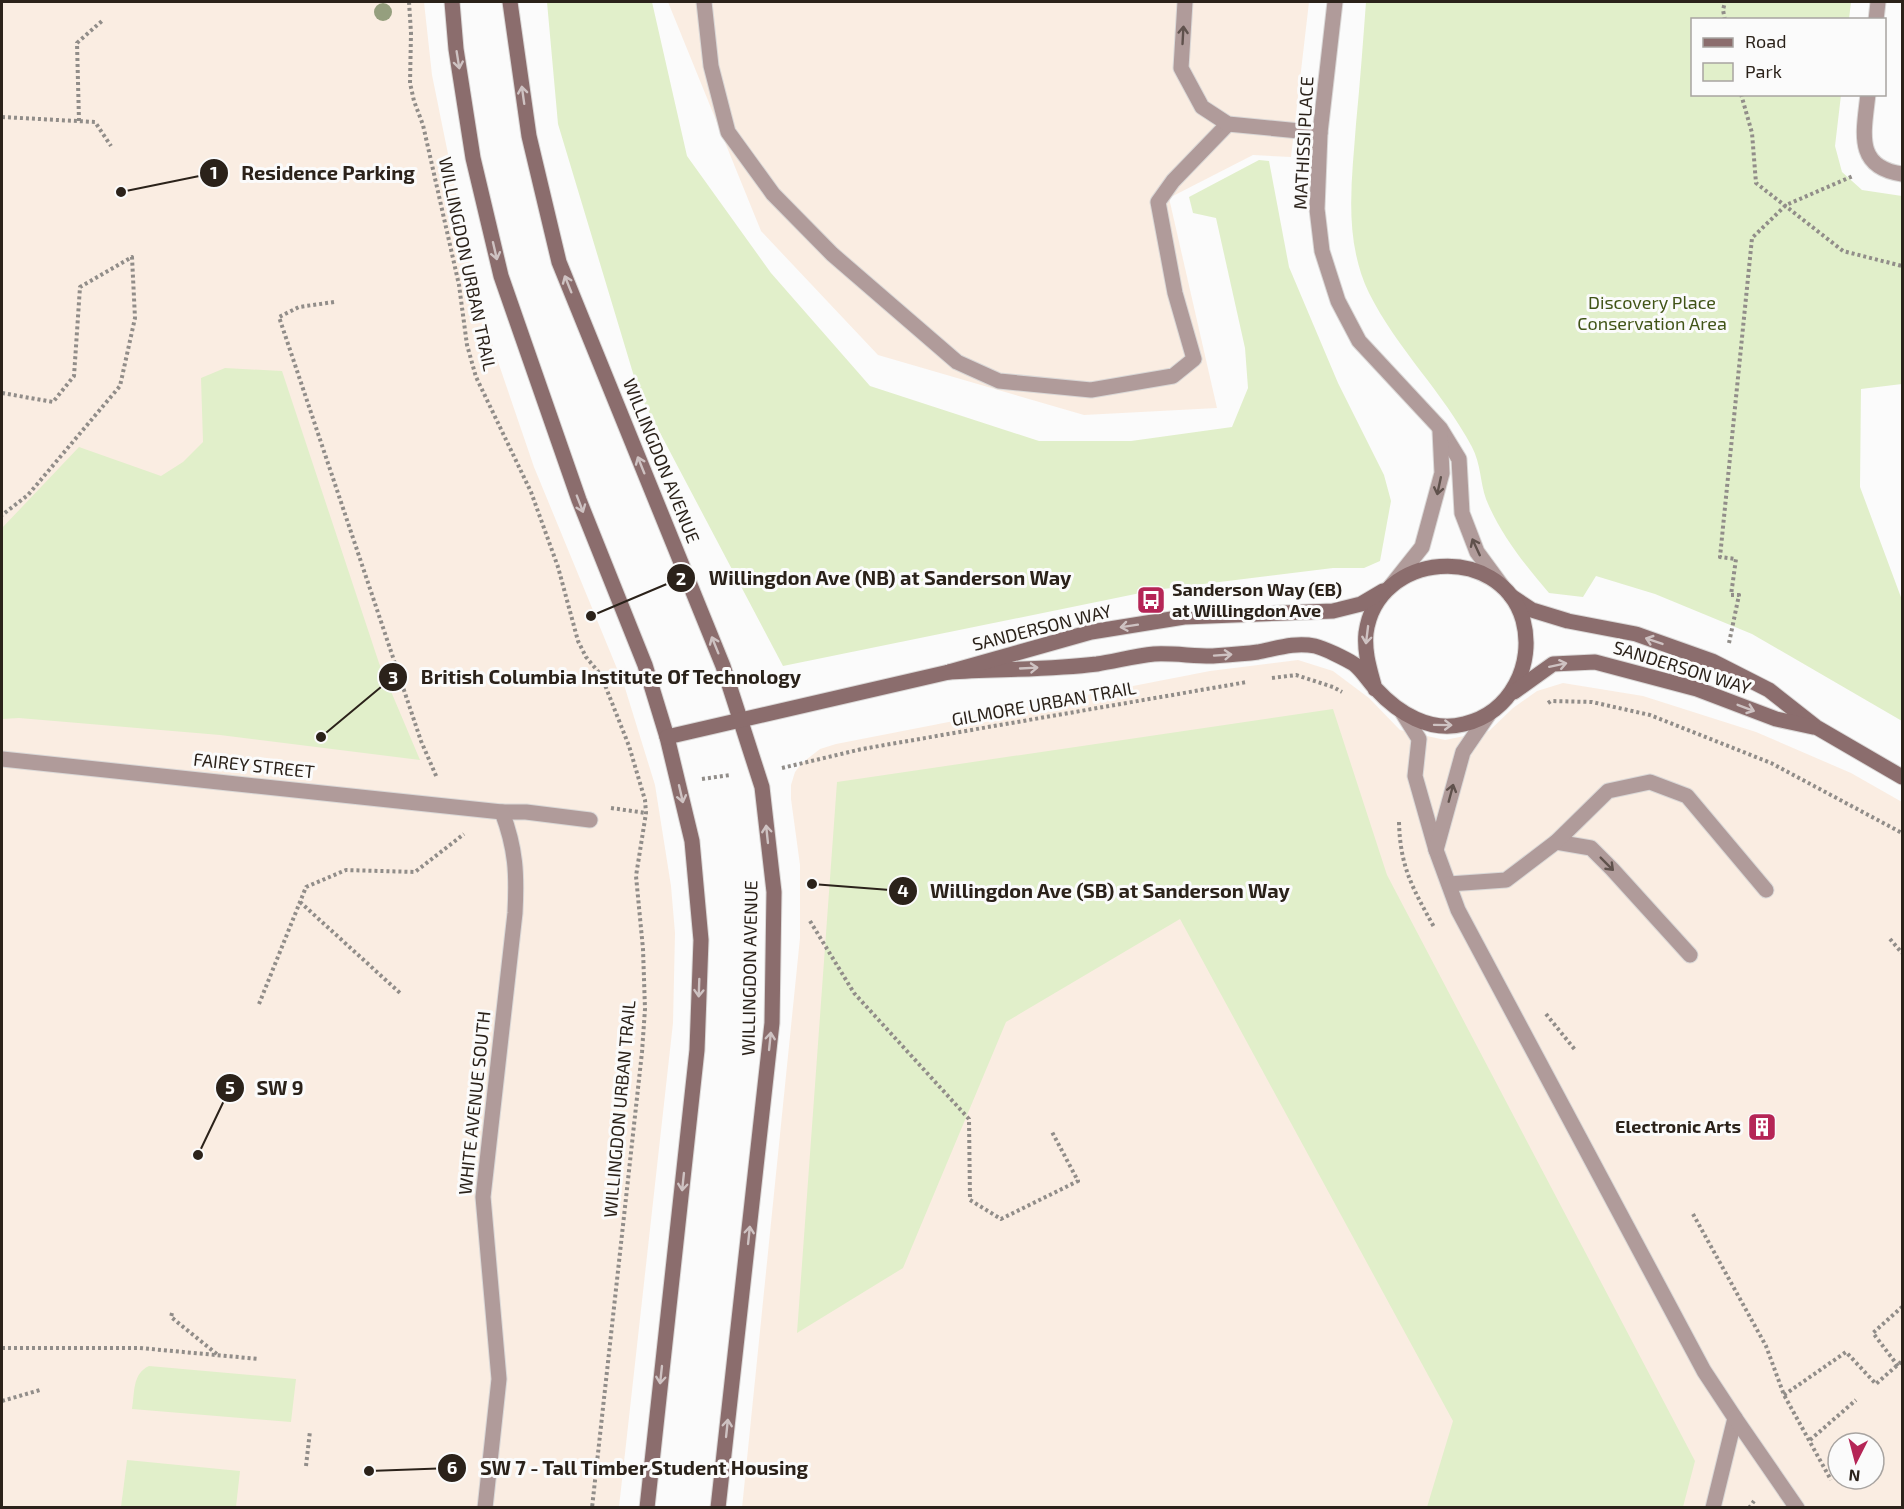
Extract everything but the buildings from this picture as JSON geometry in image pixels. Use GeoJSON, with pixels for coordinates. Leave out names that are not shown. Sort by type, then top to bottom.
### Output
{"type":"FeatureCollection","features":[{"type":"Feature","properties":{"kind":"main road"},"geometry":{"type":"LineString","coordinates":[[452,2],[456,49],[473,158],[501,276],[579,500],[645,665],[667,737],[692,841],[700,940],[697,1050],[646,1508]]}},
{"type":"Feature","properties":{"kind":"main road","name":"WILLINGDON AVENUE"},"geometry":{"type":"LineString","coordinates":[[510,2],[529,136],[559,262],[723,666],[762,787],[774,892],[772,1023],[718,1508]]}},
{"type":"Feature","properties":{"kind":"main road"},"geometry":{"type":"LineString","coordinates":[[1438,565],[1465,567],[1489,577],[1509,595],[1522,618],[1527,645],[1523,672],[1510,696],[1489,714],[1464,724],[1437,726],[1412,718],[1375,689],[1366,658],[1366,631],[1375,607],[1391,586],[1413,571],[1438,565]]}},
{"type":"Feature","properties":{"kind":"main road","name":"SANDERSON WAY"},"geometry":{"type":"LineString","coordinates":[[667,737],[949,672],[1091,632],[1184,617],[1333,611],[1361,604],[1391,586]]}},
{"type":"Feature","properties":{"kind":"main road","name":"SANDERSON WAY"},"geometry":{"type":"LineString","coordinates":[[1509,595],[1532,610],[1568,621],[1636,634],[1712,661],[1769,690],[1816,727],[1902,777]]}},
{"type":"Feature","properties":{"kind":"main road","name":"SANDERSON WAY"},"geometry":{"type":"LineString","coordinates":[[949,672],[1095,664],[1153,654],[1210,656],[1256,652],[1294,644],[1317,646],[1354,664],[1375,689]]}},
{"type":"Feature","properties":{"kind":"main road","name":"SANDERSON WAY"},"geometry":{"type":"LineString","coordinates":[[1510,696],[1553,664],[1595,662],[1697,689],[1776,719],[1816,727]]}},
{"type":"Feature","properties":{"kind":"street"},"geometry":{"type":"LineString","coordinates":[[704,2],[711,66],[728,132],[773,194],[845,267],[957,362],[999,381],[1091,390],[1173,376],[1194,359],[1175,293],[1158,202],[1173,181],[1228,124]]}},
{"type":"Feature","properties":{"kind":"street"},"geometry":{"type":"LineString","coordinates":[[1185,2],[1181,68],[1202,107],[1228,124],[1320,134]]}},
{"type":"Feature","properties":{"kind":"street","name":"MATHISSI PLACE"},"geometry":{"type":"LineString","coordinates":[[1335,2],[1320,134],[1317,209],[1322,251],[1338,301],[1359,341],[1440,428],[1459,459],[1462,513],[1477,552],[1509,595]]}},
{"type":"Feature","properties":{"kind":"street"},"geometry":{"type":"LineString","coordinates":[[1876,18],[1878,2]]}},
{"type":"Feature","properties":{"kind":"street"},"geometry":{"type":"LineString","coordinates":[[1868,96],[1863,135],[1864,146],[1874,163],[1884,170],[1902,174]]}},
{"type":"Feature","properties":{"kind":"street"},"geometry":{"type":"LineString","coordinates":[[1391,586],[1422,547],[1442,473],[1440,428]]}},
{"type":"Feature","properties":{"kind":"street"},"geometry":{"type":"LineString","coordinates":[[1402,712],[1419,739],[1415,776],[1436,850],[1458,910],[1704,1371],[1797,1508]]}},
{"type":"Feature","properties":{"kind":"street"},"geometry":{"type":"LineString","coordinates":[[1436,850],[1463,753],[1489,714]]}},
{"type":"Feature","properties":{"kind":"street","name":"FAIREY STREET"},"geometry":{"type":"LineString","coordinates":[[2,759],[591,820]]}},
{"type":"Feature","properties":{"kind":"street"},"geometry":{"type":"LineString","coordinates":[[1449,884],[1506,880],[1556,842],[1608,791],[1650,782],[1687,796],[1766,890]]}},
{"type":"Feature","properties":{"kind":"street","name":"WHITE AVENUE SOUTH"},"geometry":{"type":"LineString","coordinates":[[485,1508],[499,1380],[483,1197],[515,913],[517,876],[511,837],[502,812]]}},
{"type":"Feature","properties":{"kind":"street"},"geometry":{"type":"LineString","coordinates":[[1556,842],[1591,848],[1690,955]]}},
{"type":"Feature","properties":{"kind":"street"},"geometry":{"type":"LineString","coordinates":[[1713,1508],[1735,1418]]}},
{"type":"Feature","properties":{"kind":"path","name":"WILLINGDON URBAN TRAIL"},"geometry":{"type":"LineString","coordinates":[[410,2],[410,83],[423,125],[459,285],[467,345],[476,377],[531,492],[558,567],[578,641],[586,657],[601,675],[642,787],[646,813],[636,876],[643,949],[645,1009],[642,1052],[592,1506]]}},
{"type":"Feature","properties":{"kind":"path"},"geometry":{"type":"LineString","coordinates":[[1725,2],[1725,18]]}},
{"type":"Feature","properties":{"kind":"path"},"geometry":{"type":"LineString","coordinates":[[79,121],[77,43],[103,20]]}},
{"type":"Feature","properties":{"kind":"path"},"geometry":{"type":"LineString","coordinates":[[1742,96],[1752,133],[1756,183],[1843,251],[1902,266]]}},
{"type":"Feature","properties":{"kind":"path"},"geometry":{"type":"LineString","coordinates":[[2,117],[95,122],[111,146]]}},
{"type":"Feature","properties":{"kind":"path"},"geometry":{"type":"LineString","coordinates":[[1731,637],[1739,595],[1731,594],[1736,559],[1720,557],[1752,238],[1786,205],[1848,179],[1874,163]]}},
{"type":"Feature","properties":{"kind":"path"},"geometry":{"type":"LineString","coordinates":[[2,393],[53,402],[74,376],[81,286],[132,257],[135,318],[120,386],[28,495],[2,515]]}},
{"type":"Feature","properties":{"kind":"path"},"geometry":{"type":"LineString","coordinates":[[334,302],[299,307],[279,317],[421,741],[438,782]]}},
{"type":"Feature","properties":{"kind":"path"},"geometry":{"type":"LineString","coordinates":[[1263,679],[1296,675],[1333,687],[1350,696]]}},
{"type":"Feature","properties":{"kind":"path","name":"GILMORE URBAN TRAIL"},"geometry":{"type":"LineString","coordinates":[[642,787],[800,765],[862,749],[1251,681]]}},
{"type":"Feature","properties":{"kind":"path"},"geometry":{"type":"LineString","coordinates":[[1542,706],[1551,701],[1592,702],[1650,715],[1771,763],[1902,833]]}},
{"type":"Feature","properties":{"kind":"path"},"geometry":{"type":"LineString","coordinates":[[259,1004],[306,887],[346,870],[415,872],[464,834]]}},
{"type":"Feature","properties":{"kind":"path"},"geometry":{"type":"LineString","coordinates":[[300,902],[400,993]]}},
{"type":"Feature","properties":{"kind":"path"},"geometry":{"type":"LineString","coordinates":[[810,921],[854,993],[969,1119],[970,1200],[1001,1219],[1078,1181],[1051,1130]]}},
{"type":"Feature","properties":{"kind":"path"},"geometry":{"type":"LineString","coordinates":[[1890,939],[1902,954]]}},
{"type":"Feature","properties":{"kind":"path"},"geometry":{"type":"LineString","coordinates":[[1541,1009],[1576,1051]]}},
{"type":"Feature","properties":{"kind":"path"},"geometry":{"type":"LineString","coordinates":[[1693,1214],[1766,1346],[1784,1395],[1826,1470]]}},
{"type":"Feature","properties":{"kind":"path"},"geometry":{"type":"LineString","coordinates":[[1898,1366],[1874,1333],[1902,1307]]}},
{"type":"Feature","properties":{"kind":"path"},"geometry":{"type":"LineString","coordinates":[[172,1313],[171,1317],[219,1356]]}},
{"type":"Feature","properties":{"kind":"path"},"geometry":{"type":"LineString","coordinates":[[2,1348],[140,1348],[260,1359]]}},
{"type":"Feature","properties":{"kind":"path"},"geometry":{"type":"LineString","coordinates":[[1784,1395],[1846,1352],[1876,1384],[1902,1361]]}},
{"type":"Feature","properties":{"kind":"path"},"geometry":{"type":"LineString","coordinates":[[2,1401],[40,1390]]}},
{"type":"Feature","properties":{"kind":"path"},"geometry":{"type":"LineString","coordinates":[[1810,1440],[1856,1400]]}},
{"type":"Feature","properties":{"kind":"path"},"geometry":{"type":"LineString","coordinates":[[306,1466],[310,1431]]}},
{"type":"Feature","properties":{"kind":"path"},"geometry":{"type":"LineString","coordinates":[[1749,1508],[1754,1501]]}},
{"type":"Feature","properties":{"kind":"shaded area"},"geometry":{"type":"Polygon","coordinates":[[[2,2],[424,2],[432,75],[474,282],[494,350],[534,467],[625,688],[655,785],[671,886],[675,933],[673,1023],[619,1507],[2,1508],[2,2]]]}},
{"type":"Feature","properties":{"kind":"shaded area"},"geometry":{"type":"Polygon","coordinates":[[[668,2],[1309,2],[1291,157],[1253,155],[1169,198],[1217,408],[1084,415],[878,355],[761,231],[668,2]]]}},
{"type":"Feature","properties":{"kind":"shaded area"},"geometry":{"type":"Polygon","coordinates":[[[1298,660],[1333,671],[1369,698],[1400,730],[1445,740],[1489,731],[1513,708],[1537,691],[1563,683],[1643,696],[1756,732],[1851,773],[1902,802],[1902,1507],[742,1508],[800,938],[800,865],[791,785],[795,772],[802,763],[820,749],[1210,671],[1298,660]]]}},
{"type":"Feature","properties":{"kind":"green space"},"geometry":{"type":"Polygon","coordinates":[[[547,2],[652,2],[687,156],[771,273],[870,386],[1039,441],[1131,441],[1232,427],[1248,388],[1245,348],[1216,218],[1193,213],[1189,197],[1259,160],[1269,161],[1289,267],[1338,383],[1384,475],[1391,501],[1380,561],[1364,568],[1333,568],[1155,590],[783,666],[639,393],[558,124],[547,2]]]}},
{"type":"Feature","properties":{"kind":"green space","name":"Discovery Place Conservation Area"},"geometry":{"type":"Polygon","coordinates":[[[1366,2],[1851,2],[1849,18],[1691,18],[1691,96],[1841,96],[1835,146],[1842,172],[1862,190],[1902,196],[1902,384],[1861,389],[1860,487],[1902,600],[1902,721],[1752,634],[1655,594],[1596,576],[1583,597],[1549,593],[1498,525],[1486,499],[1472,447],[1460,427],[1393,333],[1369,293],[1355,252],[1352,231],[1354,145],[1366,2]]]}},
{"type":"Feature","properties":{"kind":"green space"},"geometry":{"type":"Polygon","coordinates":[[[225,368],[282,371],[379,663],[420,760],[220,735],[19,718],[2,719],[2,528],[79,447],[161,476],[183,462],[203,442],[201,378],[225,368]]]}},
{"type":"Feature","properties":{"kind":"green space"},"geometry":{"type":"Polygon","coordinates":[[[1333,709],[1387,875],[1695,1461],[1683,1507],[1427,1507],[1453,1421],[1180,919],[1006,1022],[903,1268],[797,1333],[837,782],[1333,709]]]}},
{"type":"Feature","properties":{"kind":"green space"},"geometry":{"type":"Polygon","coordinates":[[[149,1366],[296,1379],[291,1422],[132,1409],[137,1379],[149,1366]]]}},
{"type":"Feature","properties":{"kind":"green space"},"geometry":{"type":"Polygon","coordinates":[[[127,1460],[240,1471],[236,1507],[121,1507],[127,1460]]]}},
{"type":"Feature","properties":{"kind":"place","name":"Residence Parking"},"geometry":{"type":"Point","coordinates":[121,192]}},
{"type":"Feature","properties":{"kind":"place","name":"Sanderson Way (EB) at Willingdon Ave"},"geometry":{"type":"Point","coordinates":[1151,600]}},
{"type":"Feature","properties":{"kind":"place","name":"Willingdon Ave (NB) at Sanderson Way"},"geometry":{"type":"Point","coordinates":[591,616]}},
{"type":"Feature","properties":{"kind":"place","name":"British Columbia Institute Of Technology"},"geometry":{"type":"Point","coordinates":[321,737]}},
{"type":"Feature","properties":{"kind":"place","name":"Willingdon Ave (SB) at Sanderson Way"},"geometry":{"type":"Point","coordinates":[812,884]}},
{"type":"Feature","properties":{"kind":"place","name":"Electronic Arts"},"geometry":{"type":"Point","coordinates":[1762,1127]}},
{"type":"Feature","properties":{"kind":"place","name":"SW 9"},"geometry":{"type":"Point","coordinates":[198,1155]}},
{"type":"Feature","properties":{"kind":"place","name":"SW 7 - Tall Timber Student Housing"},"geometry":{"type":"Point","coordinates":[369,1471]}}]}
